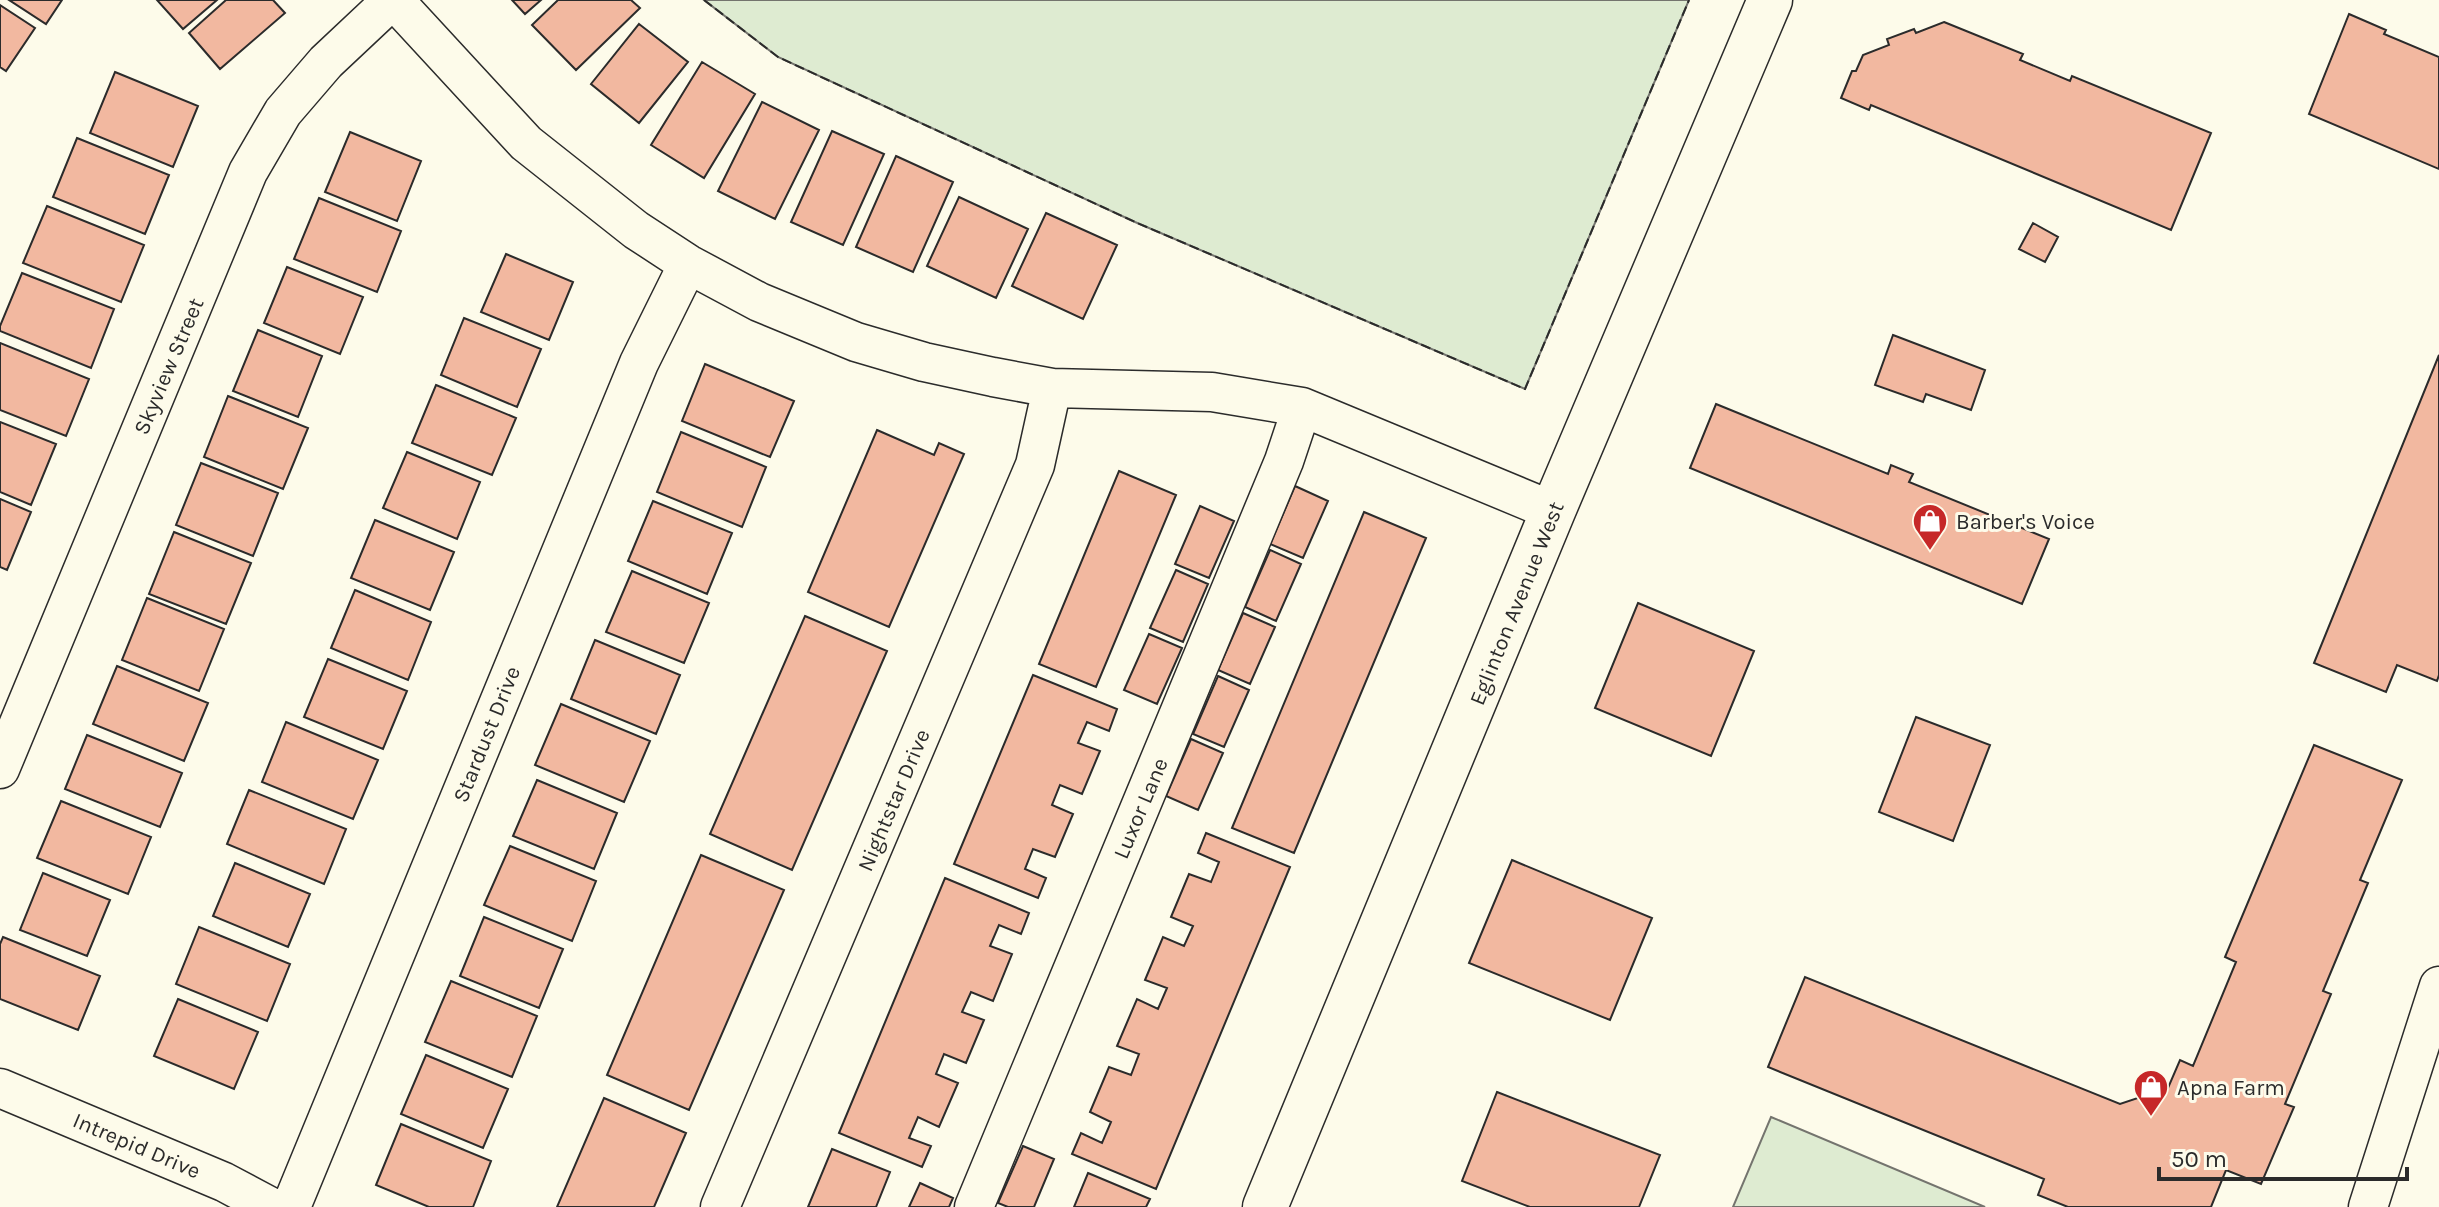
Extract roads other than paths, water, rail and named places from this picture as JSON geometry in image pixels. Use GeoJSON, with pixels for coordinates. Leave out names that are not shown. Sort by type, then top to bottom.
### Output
{"type":"FeatureCollection","features":[{"type":"Feature","properties":{"kind":"main road","name":"Eglinton Avenue West"},"geometry":{"type":"LineString","coordinates":[[1265,1207],[1553,511],[1770,0]]}},
{"type":"Feature","properties":{"kind":"street"},"geometry":{"type":"LineString","coordinates":[[393,0],[526,143],[636,230],[688,264],[759,302],[856,342],[924,362],[1052,388],[1212,392],[1302,407],[1553,511]]}},
{"type":"Feature","properties":{"kind":"street","name":"Skyview Street"},"geometry":{"type":"LineString","coordinates":[[0,769],[248,172],[283,112],[326,62],[393,0]]}},
{"type":"Feature","properties":{"kind":"street","name":"Stardust Drive"},"geometry":{"type":"LineString","coordinates":[[291,1207],[639,363],[688,264]]}},
{"type":"Feature","properties":{"kind":"street","name":"Nightstar Drive"},"geometry":{"type":"LineString","coordinates":[[720,1207],[1035,465],[1052,388]]}},
{"type":"Feature","properties":{"kind":"street","name":"Luxor Lane"},"geometry":{"type":"LineString","coordinates":[[974,1207],[1278,475],[1302,407]]}},
{"type":"Feature","properties":{"kind":"street"},"geometry":{"type":"LineString","coordinates":[[2368,1207],[2439,986]]}},
{"type":"Feature","properties":{"kind":"street","name":"Intrepid Drive"},"geometry":{"type":"LineString","coordinates":[[0,1088],[224,1182],[271,1207]]}},
{"type":"Feature","properties":{"kind":"place","name":"Barber's Voice"},"geometry":{"type":"Point","coordinates":[1930,552]}},
{"type":"Feature","properties":{"kind":"place","name":"Apna Farm"},"geometry":{"type":"Point","coordinates":[2151,1118]}}]}
